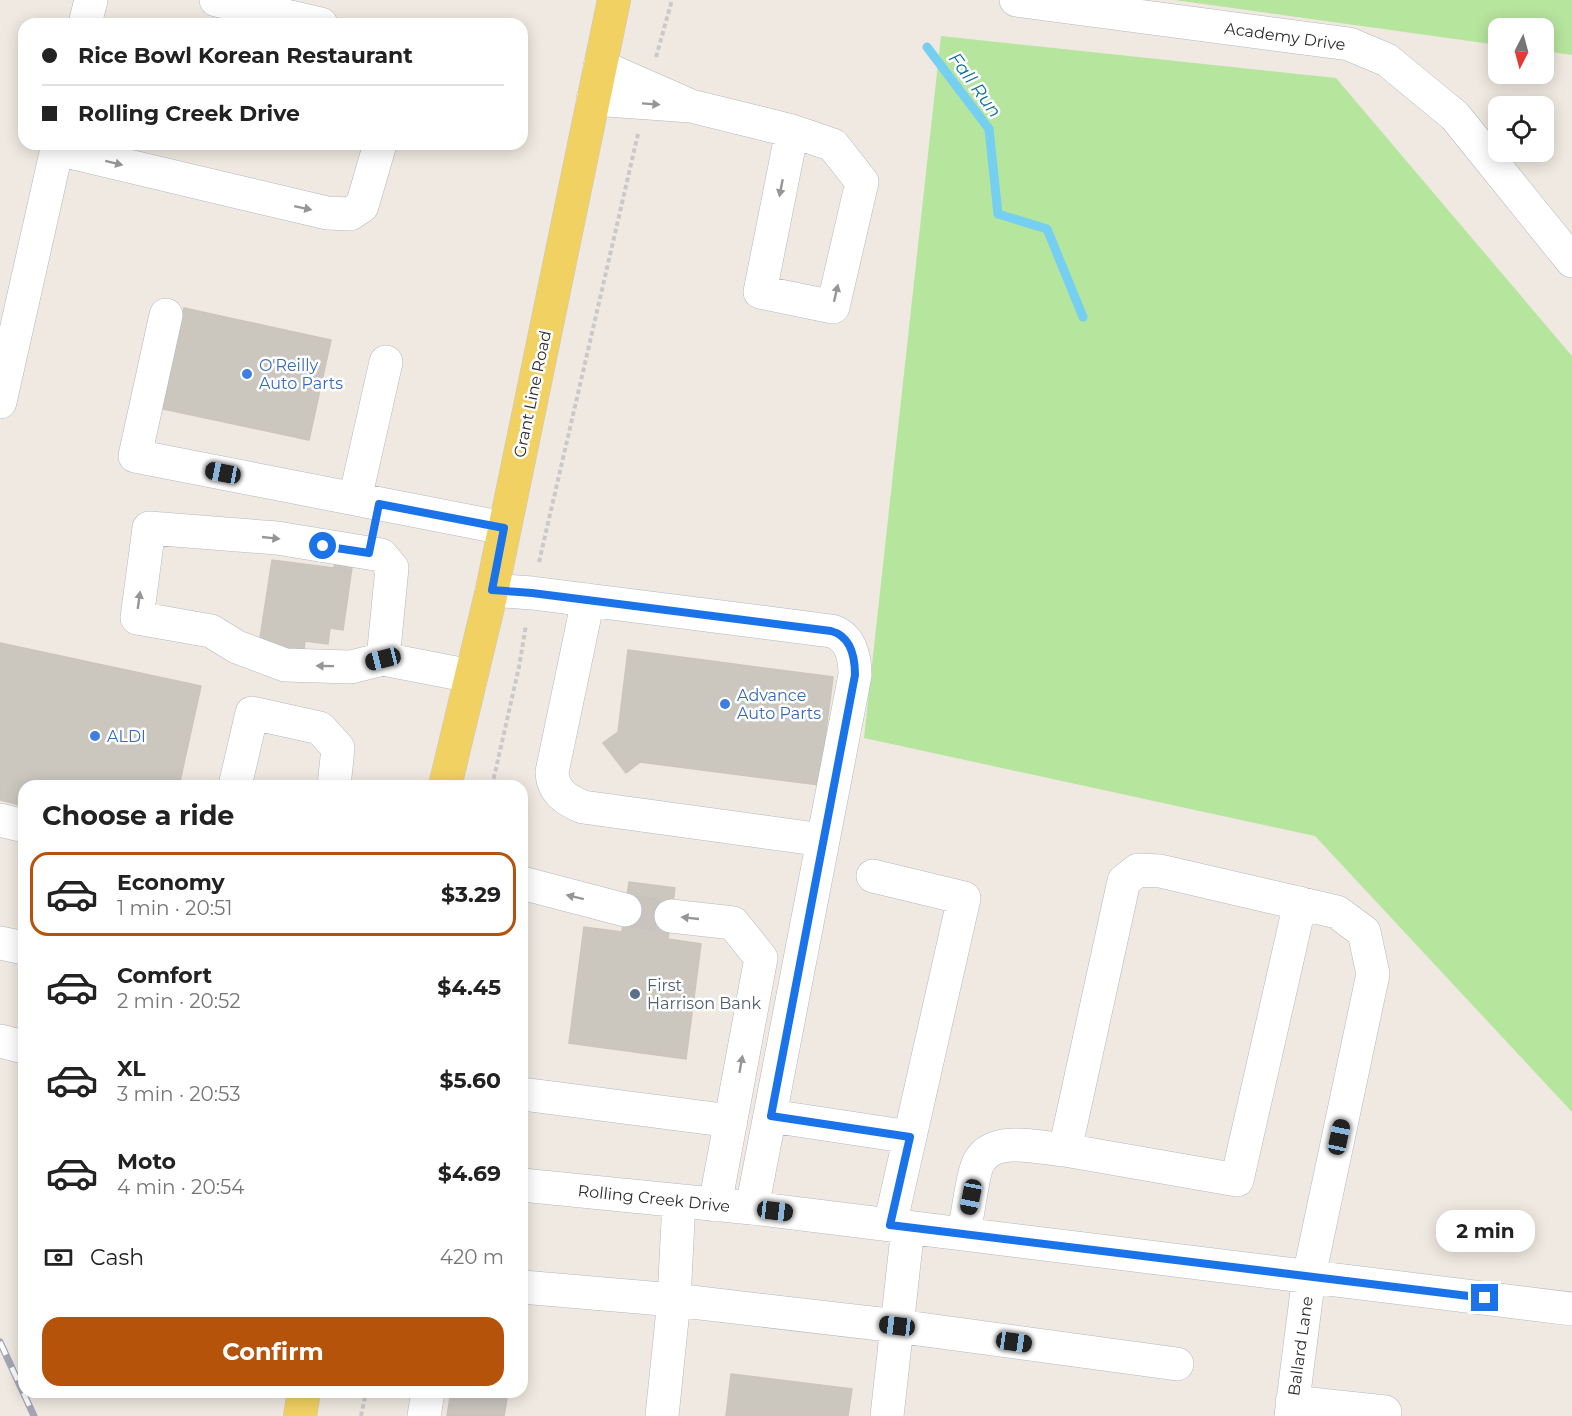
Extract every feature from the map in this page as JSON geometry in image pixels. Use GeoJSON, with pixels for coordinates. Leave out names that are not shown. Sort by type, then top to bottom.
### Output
{"type":"FeatureCollection","features":[{"type":"Feature","properties":{"kind":"main road","name":"Grant Line Road"},"geometry":{"type":"LineString","coordinates":[[446,780],[492,590],[614,0]]}},
{"type":"Feature","properties":{"kind":"main road"},"geometry":{"type":"LineString","coordinates":[[300,1416],[303,1398]]}},
{"type":"Feature","properties":{"kind":"street"},"geometry":{"type":"LineString","coordinates":[[86,18],[91,0]]}},
{"type":"Feature","properties":{"kind":"street"},"geometry":{"type":"LineString","coordinates":[[216,0],[295,18]]}},
{"type":"Feature","properties":{"kind":"street","name":"Academy Drive"},"geometry":{"type":"LineString","coordinates":[[1016,0],[1349,44],[1386,60],[1455,116],[1572,261]]}},
{"type":"Feature","properties":{"kind":"street"},"geometry":{"type":"LineString","coordinates":[[600,66],[691,106]]}},
{"type":"Feature","properties":{"kind":"street"},"geometry":{"type":"LineString","coordinates":[[593,99],[691,106],[792,131],[833,145],[862,182],[833,307],[760,292],[792,131]]}},
{"type":"Feature","properties":{"kind":"street"},"geometry":{"type":"LineString","coordinates":[[0,402],[56,150]]}},
{"type":"Feature","properties":{"kind":"street"},"geometry":{"type":"LineString","coordinates":[[69,150],[262,200],[327,213],[350,214],[362,206],[378,150]]}},
{"type":"Feature","properties":{"kind":"street"},"geometry":{"type":"LineString","coordinates":[[166,315],[135,456],[504,528]]}},
{"type":"Feature","properties":{"kind":"street"},"geometry":{"type":"LineString","coordinates":[[369,553],[367,501],[386,362]]}},
{"type":"Feature","properties":{"kind":"street"},"geometry":{"type":"LineString","coordinates":[[383,659],[392,568],[381,555],[277,538],[149,528],[137,618],[211,631],[237,647],[285,665],[351,667],[383,659],[471,676]]}},
{"type":"Feature","properties":{"kind":"street"},"geometry":{"type":"LineString","coordinates":[[492,590],[532,593],[831,631],[845,638],[853,656],[855,675],[753,1208]]}},
{"type":"Feature","properties":{"kind":"street"},"geometry":{"type":"LineString","coordinates":[[588,600],[552,772],[553,783],[564,797],[583,807],[823,840]]}},
{"type":"Feature","properties":{"kind":"street"},"geometry":{"type":"LineString","coordinates":[[236,780],[252,714],[320,728],[338,748],[335,780]]}},
{"type":"Feature","properties":{"kind":"street"},"geometry":{"type":"LineString","coordinates":[[0,820],[18,824]]}},
{"type":"Feature","properties":{"kind":"street","name":"Ballard Lane"},"geometry":{"type":"LineString","coordinates":[[1065,1150],[1124,881],[1138,870],[1160,871],[1337,912],[1364,932],[1373,975],[1310,1276],[1292,1409]]}},
{"type":"Feature","properties":{"kind":"street"},"geometry":{"type":"LineString","coordinates":[[873,876],[964,898],[910,1137],[899,1226],[897,1326],[887,1416]]}},
{"type":"Feature","properties":{"kind":"street"},"geometry":{"type":"LineString","coordinates":[[528,889],[625,910]]}},
{"type":"Feature","properties":{"kind":"street"},"geometry":{"type":"LineString","coordinates":[[964,1234],[979,1160],[994,1148],[1017,1145],[1065,1150],[1237,1180],[1300,903]]}},
{"type":"Feature","properties":{"kind":"street"},"geometry":{"type":"LineString","coordinates":[[671,916],[733,923],[761,958],[715,1205]]}},
{"type":"Feature","properties":{"kind":"street"},"geometry":{"type":"LineString","coordinates":[[0,943],[18,947]]}},
{"type":"Feature","properties":{"kind":"street"},"geometry":{"type":"LineString","coordinates":[[0,1041],[18,1046]]}},
{"type":"Feature","properties":{"kind":"street"},"geometry":{"type":"LineString","coordinates":[[528,1095],[731,1121]]}},
{"type":"Feature","properties":{"kind":"street"},"geometry":{"type":"LineString","coordinates":[[771,1116],[910,1137]]}},
{"type":"Feature","properties":{"kind":"street","name":"Rolling Creek Drive"},"geometry":{"type":"LineString","coordinates":[[528,1186],[753,1208],[1572,1309]]}},
{"type":"Feature","properties":{"kind":"street"},"geometry":{"type":"LineString","coordinates":[[662,1416],[674,1300],[679,1201]]}},
{"type":"Feature","properties":{"kind":"street"},"geometry":{"type":"LineString","coordinates":[[528,1288],[674,1300],[897,1326],[1177,1364]]}},
{"type":"Feature","properties":{"kind":"street"},"geometry":{"type":"LineString","coordinates":[[424,1416],[427,1398]]}},
{"type":"Feature","properties":{"kind":"street"},"geometry":{"type":"LineString","coordinates":[[1292,1409],[1393,1415]]}},
{"type":"Feature","properties":{"kind":"path"},"geometry":{"type":"LineString","coordinates":[[654,64],[672,0]]}},
{"type":"Feature","properties":{"kind":"path"},"geometry":{"type":"LineString","coordinates":[[493,780],[519,667],[532,593],[637,138]]}},
{"type":"Feature","properties":{"kind":"path"},"geometry":{"type":"LineString","coordinates":[[360,1416],[364,1398]]}},
{"type":"Feature","properties":{"kind":"green space"},"geometry":{"type":"Polygon","coordinates":[[[1175,0],[1572,0],[1572,55],[1554,52],[1554,18],[1488,18],[1488,44],[1175,0]]]}},
{"type":"Feature","properties":{"kind":"green space"},"geometry":{"type":"Polygon","coordinates":[[[941,36],[1336,78],[1572,356],[1572,1112],[1315,836],[864,738],[941,36]]]}},
{"type":"Feature","properties":{"kind":"building","name":"O'Reilly Auto Parts"},"geometry":{"type":"Polygon","coordinates":[[[184,308],[331,340],[309,440],[163,409],[184,308]]]}},
{"type":"Feature","properties":{"kind":"building"},"geometry":{"type":"Polygon","coordinates":[[[336,557],[353,560],[343,630],[330,628],[328,644],[305,641],[303,658],[258,651],[272,560],[334,568],[336,557]]]}},
{"type":"Feature","properties":{"kind":"building","name":"ALDI"},"geometry":{"type":"Polygon","coordinates":[[[0,643],[201,686],[180,780],[18,780],[18,804],[0,800],[0,643]]]}},
{"type":"Feature","properties":{"kind":"building","name":"Advance Auto Parts"},"geometry":{"type":"Polygon","coordinates":[[[628,650],[833,677],[819,785],[640,762],[626,773],[603,743],[618,732],[628,650]]]}},
{"type":"Feature","properties":{"kind":"building","name":"First Harrison Bank"},"geometry":{"type":"Polygon","coordinates":[[[629,882],[675,888],[668,939],[701,944],[686,1059],[569,1043],[584,927],[622,932],[629,882]]]}},
{"type":"Feature","properties":{"kind":"building"},"geometry":{"type":"Polygon","coordinates":[[[731,1374],[852,1389],[848,1416],[726,1416],[731,1374]]]}},
{"type":"Feature","properties":{"kind":"building"},"geometry":{"type":"Polygon","coordinates":[[[450,1398],[507,1398],[504,1416],[447,1416],[450,1398]]]}},
{"type":"Feature","properties":{"kind":"waterway","name":"Fall Run"},"geometry":{"type":"LineString","coordinates":[[927,47],[989,129],[998,214],[1047,229],[1083,317]]}},
{"type":"Feature","properties":{"kind":"tunnel"},"geometry":{"type":"LineString","coordinates":[[625,910],[671,916]]}},
{"type":"Feature","properties":{"kind":"railway"},"geometry":{"type":"LineString","coordinates":[[0,1342],[18,1381]]}},
{"type":"Feature","properties":{"kind":"railway"},"geometry":{"type":"LineString","coordinates":[[26,1398],[34,1416]]}},
{"type":"Feature","properties":{"kind":"place","name":"O'Reilly Auto Parts"},"geometry":{"type":"Point","coordinates":[247,374]}},
{"type":"Feature","properties":{"kind":"place","name":"Advance Auto Parts"},"geometry":{"type":"Point","coordinates":[725,704]}},
{"type":"Feature","properties":{"kind":"place","name":"ALDI"},"geometry":{"type":"Point","coordinates":[95,736]}},
{"type":"Feature","properties":{"kind":"place","name":"First Harrison Bank"},"geometry":{"type":"Point","coordinates":[635,994]}},
{"type":"Feature","properties":{"kind":"route"},"geometry":{"type":"LineString","coordinates":[[323,546],[369,553],[379,504],[504,528],[492,590],[532,593],[831,631],[840,633],[845,638],[853,656],[855,675],[771,1116],[910,1137],[890,1225],[1485,1298]]}}]}
